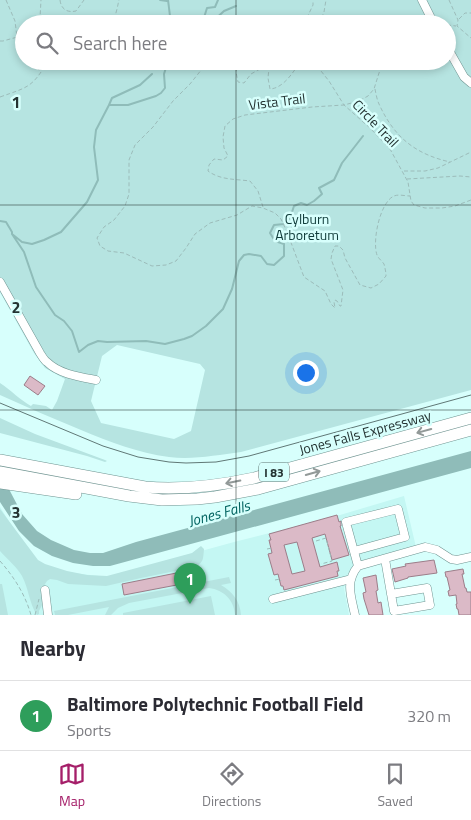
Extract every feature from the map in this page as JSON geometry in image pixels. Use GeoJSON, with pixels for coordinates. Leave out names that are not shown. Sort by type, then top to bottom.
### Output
{"type":"FeatureCollection","features":[{"type":"Feature","properties":{"kind":"highway","name":"Jones Falls Expressway"},"geometry":{"type":"LineString","coordinates":[[3,464],[144,487],[180,488],[214,486],[254,478],[471,418]]}},
{"type":"Feature","properties":{"kind":"highway","name":"Jones Falls Expressway"},"geometry":{"type":"LineString","coordinates":[[3,464],[129,496],[162,500],[197,499],[243,492],[471,430]]}},
{"type":"Feature","properties":{"kind":"highway"},"geometry":{"type":"LineString","coordinates":[[0,483],[129,500],[162,500]]}},
{"type":"Feature","properties":{"kind":"street"},"geometry":{"type":"LineString","coordinates":[[422,0],[430,15]]}},
{"type":"Feature","properties":{"kind":"street"},"geometry":{"type":"LineString","coordinates":[[456,63],[464,77],[471,83]]}},
{"type":"Feature","properties":{"kind":"street"},"geometry":{"type":"LineString","coordinates":[[0,282],[40,353],[48,363],[69,374],[96,380]]}},
{"type":"Feature","properties":{"kind":"street"},"geometry":{"type":"LineString","coordinates":[[354,551],[405,537],[398,509],[346,522],[358,566],[351,579],[350,587],[355,615]]}},
{"type":"Feature","properties":{"kind":"street"},"geometry":{"type":"LineString","coordinates":[[358,566],[425,547],[437,550],[451,559],[457,560],[471,557]]}},
{"type":"Feature","properties":{"kind":"street"},"geometry":{"type":"LineString","coordinates":[[385,559],[391,594],[394,611],[430,605],[427,588],[391,594]]}},
{"type":"Feature","properties":{"kind":"street"},"geometry":{"type":"LineString","coordinates":[[273,599],[351,579]]}},
{"type":"Feature","properties":{"kind":"street"},"geometry":{"type":"LineString","coordinates":[[45,590],[48,615]]}},
{"type":"Feature","properties":{"kind":"path"},"geometry":{"type":"LineString","coordinates":[[6,0],[15,21]]}},
{"type":"Feature","properties":{"kind":"path"},"geometry":{"type":"LineString","coordinates":[[40,15],[41,0]]}},
{"type":"Feature","properties":{"kind":"path"},"geometry":{"type":"LineString","coordinates":[[60,0],[64,9],[73,12],[76,11],[84,0]]}},
{"type":"Feature","properties":{"kind":"path"},"geometry":{"type":"LineString","coordinates":[[115,15],[119,0]]}},
{"type":"Feature","properties":{"kind":"path"},"geometry":{"type":"LineString","coordinates":[[308,15],[313,5],[313,0]]}},
{"type":"Feature","properties":{"kind":"path"},"geometry":{"type":"LineString","coordinates":[[323,15],[326,0]]}},
{"type":"Feature","properties":{"kind":"path"},"geometry":{"type":"LineString","coordinates":[[449,0],[456,15]]}},
{"type":"Feature","properties":{"kind":"path"},"geometry":{"type":"LineString","coordinates":[[458,20],[465,13],[471,12]]}},
{"type":"Feature","properties":{"kind":"path"},"geometry":{"type":"LineString","coordinates":[[456,16],[458,20],[457,26],[471,38]]}},
{"type":"Feature","properties":{"kind":"path"},"geometry":{"type":"LineString","coordinates":[[0,41],[15,38]]}},
{"type":"Feature","properties":{"kind":"path"},"geometry":{"type":"LineString","coordinates":[[0,97],[27,87],[34,82],[43,70]]}},
{"type":"Feature","properties":{"kind":"path"},"geometry":{"type":"LineString","coordinates":[[201,70],[173,101],[153,127],[134,145],[129,160],[129,194],[125,206],[114,220],[104,227],[97,238],[100,246],[108,251],[124,253],[152,266],[166,265],[176,261],[195,234],[210,224],[237,216],[252,206],[263,208],[274,212],[281,219],[304,277],[325,291],[335,308],[335,300],[338,300],[341,306],[343,296],[341,283],[331,259],[335,246],[339,246],[343,250],[345,258],[360,285],[371,288],[379,284],[386,276],[385,266],[377,255],[375,238],[384,207],[396,194],[410,196],[414,205],[425,208],[455,206],[471,200]]}},
{"type":"Feature","properties":{"kind":"path"},"geometry":{"type":"LineString","coordinates":[[236,70],[238,82],[244,83],[257,70]]}},
{"type":"Feature","properties":{"kind":"path"},"geometry":{"type":"LineString","coordinates":[[269,70],[270,89],[276,88],[284,82],[293,70]]}},
{"type":"Feature","properties":{"kind":"path","name":"Circle Trail"},"geometry":{"type":"LineString","coordinates":[[320,70],[344,105],[390,149],[407,179],[410,196]]}},
{"type":"Feature","properties":{"kind":"path"},"geometry":{"type":"LineString","coordinates":[[380,70],[374,89],[378,102],[391,126],[410,145],[422,153],[450,162]]}},
{"type":"Feature","properties":{"kind":"path","name":"Vista Trail"},"geometry":{"type":"LineString","coordinates":[[263,208],[258,191],[250,181],[222,178],[208,171],[209,164],[214,159],[223,160],[228,156],[224,148],[223,137],[226,126],[233,119],[245,115],[344,105],[359,101],[368,96],[374,89]]}},
{"type":"Feature","properties":{"kind":"path"},"geometry":{"type":"LineString","coordinates":[[403,171],[425,171],[438,168],[471,152]]}},
{"type":"Feature","properties":{"kind":"path"},"geometry":{"type":"LineString","coordinates":[[407,179],[471,177]]}},
{"type":"Feature","properties":{"kind":"path"},"geometry":{"type":"LineString","coordinates":[[316,541],[326,538],[332,561],[322,564]]}},
{"type":"Feature","properties":{"kind":"path"},"geometry":{"type":"LineString","coordinates":[[324,547],[328,546]]}},
{"type":"Feature","properties":{"kind":"path"},"geometry":{"type":"LineString","coordinates":[[266,549],[272,548]]}},
{"type":"Feature","properties":{"kind":"path"},"geometry":{"type":"LineString","coordinates":[[0,560],[21,588],[31,615]]}},
{"type":"Feature","properties":{"kind":"path"},"geometry":{"type":"LineString","coordinates":[[275,580],[280,579],[281,581]]}},
{"type":"Feature","properties":{"kind":"path"},"geometry":{"type":"LineString","coordinates":[[35,615],[39,597]]}},
{"type":"Feature","properties":{"kind":"shaded area","name":"Jones Falls"},"geometry":{"type":"Polygon","coordinates":[[[471,451],[471,468],[110,566],[73,563],[52,556],[34,546],[19,531],[0,502],[0,472],[22,514],[37,531],[51,540],[74,550],[103,553],[136,542],[471,451]]]}},
{"type":"Feature","properties":{"kind":"shaded area"},"geometry":{"type":"Polygon","coordinates":[[[404,496],[416,547],[359,562],[353,568],[347,575],[344,588],[349,615],[0,615],[0,507],[39,569],[107,577],[404,496]]]}},
{"type":"Feature","properties":{"kind":"green space","name":"Cylburn Arboretum"},"geometry":{"type":"Polygon","coordinates":[[[0,0],[471,0],[471,390],[241,452],[205,457],[169,457],[135,450],[103,439],[0,395],[0,383],[31,406],[33,404],[46,406],[52,410],[65,379],[45,368],[34,353],[0,292],[0,0]],[[117,345],[102,356],[91,401],[101,423],[174,439],[191,431],[205,370],[200,364],[117,345]]]}},
{"type":"Feature","properties":{"kind":"green space"},"geometry":{"type":"Polygon","coordinates":[[[0,418],[35,434],[107,461],[0,433],[0,418]]]}},
{"type":"Feature","properties":{"kind":"green space"},"geometry":{"type":"Polygon","coordinates":[[[0,509],[38,560],[67,571],[107,576],[192,553],[201,546],[204,549],[202,562],[195,567],[106,586],[68,584],[50,579],[43,587],[43,603],[37,615],[22,576],[0,551],[0,509]]]}},
{"type":"Feature","properties":{"kind":"green space"},"geometry":{"type":"Polygon","coordinates":[[[229,577],[231,583],[221,585],[235,597],[241,615],[235,615],[233,605],[224,593],[209,588],[129,603],[118,608],[111,615],[105,615],[109,607],[68,615],[55,615],[54,611],[229,577]]]}},
{"type":"Feature","properties":{"kind":"green space"},"geometry":{"type":"Polygon","coordinates":[[[0,584],[2,584],[8,615],[0,615],[0,584]]]}},
{"type":"Feature","properties":{"kind":"green space"},"geometry":{"type":"Polygon","coordinates":[[[211,596],[215,615],[123,615],[123,613],[211,596]]]}},
{"type":"Feature","properties":{"kind":"building"},"geometry":{"type":"Polygon","coordinates":[[[30,376],[45,386],[38,395],[24,385],[30,376]]]}},
{"type":"Feature","properties":{"kind":"building"},"geometry":{"type":"Polygon","coordinates":[[[337,515],[339,522],[341,521],[340,526],[349,555],[332,560],[325,534],[312,538],[320,567],[337,562],[338,576],[284,590],[278,574],[274,575],[268,554],[272,553],[269,534],[337,515]],[[297,542],[284,545],[292,574],[305,571],[297,542]]]}},
{"type":"Feature","properties":{"kind":"building"},"geometry":{"type":"Polygon","coordinates":[[[434,560],[437,573],[408,577],[395,582],[392,569],[406,566],[405,564],[434,560]]]}},
{"type":"Feature","properties":{"kind":"building"},"geometry":{"type":"Polygon","coordinates":[[[201,568],[203,580],[124,595],[122,584],[201,568]]]}},
{"type":"Feature","properties":{"kind":"building"},"geometry":{"type":"Polygon","coordinates":[[[463,569],[464,574],[462,574],[465,588],[467,592],[471,592],[471,615],[459,615],[456,595],[449,596],[448,591],[450,590],[445,572],[463,569]]]}},
{"type":"Feature","properties":{"kind":"building"},"geometry":{"type":"Polygon","coordinates":[[[376,575],[378,603],[381,602],[383,615],[369,615],[363,593],[366,592],[363,578],[376,575]]]}},
{"type":"Feature","properties":{"kind":"waterway"},"geometry":{"type":"LineString","coordinates":[[160,0],[167,1]]}},
{"type":"Feature","properties":{"kind":"waterway"},"geometry":{"type":"LineString","coordinates":[[168,0],[170,15]]}},
{"type":"Feature","properties":{"kind":"waterway"},"geometry":{"type":"LineString","coordinates":[[205,15],[207,8],[215,7],[218,0]]}},
{"type":"Feature","properties":{"kind":"waterway"},"geometry":{"type":"LineString","coordinates":[[220,15],[236,6]]}},
{"type":"Feature","properties":{"kind":"waterway"},"geometry":{"type":"LineString","coordinates":[[0,221],[6,222],[12,234],[22,242],[32,244],[61,232],[87,202],[98,180],[94,147],[96,130],[109,105],[128,105],[161,93],[165,88],[165,70]]}},
{"type":"Feature","properties":{"kind":"waterway"},"geometry":{"type":"LineString","coordinates":[[109,105],[112,98],[140,85],[152,74]]}},
{"type":"Feature","properties":{"kind":"waterway"},"geometry":{"type":"LineString","coordinates":[[12,234],[24,252],[36,287],[55,315],[64,321],[72,331],[79,352],[88,345],[98,341],[146,341],[165,344],[184,339],[206,326],[223,309],[232,289],[239,261],[244,255],[261,256],[267,264],[274,265],[284,256],[284,244],[275,241],[270,233],[274,225],[284,224],[290,218],[294,206],[301,203],[307,205],[322,194],[319,188],[334,180],[342,163],[363,136]]}},
{"type":"Feature","properties":{"kind":"tram line"},"geometry":{"type":"LineString","coordinates":[[0,403],[103,446],[138,457],[186,463],[216,462],[249,456],[471,395]]}},
{"type":"Feature","properties":{"kind":"place","name":"Baltimore Polytechnic Football Field"},"geometry":{"type":"Point","coordinates":[190,604]}}]}
